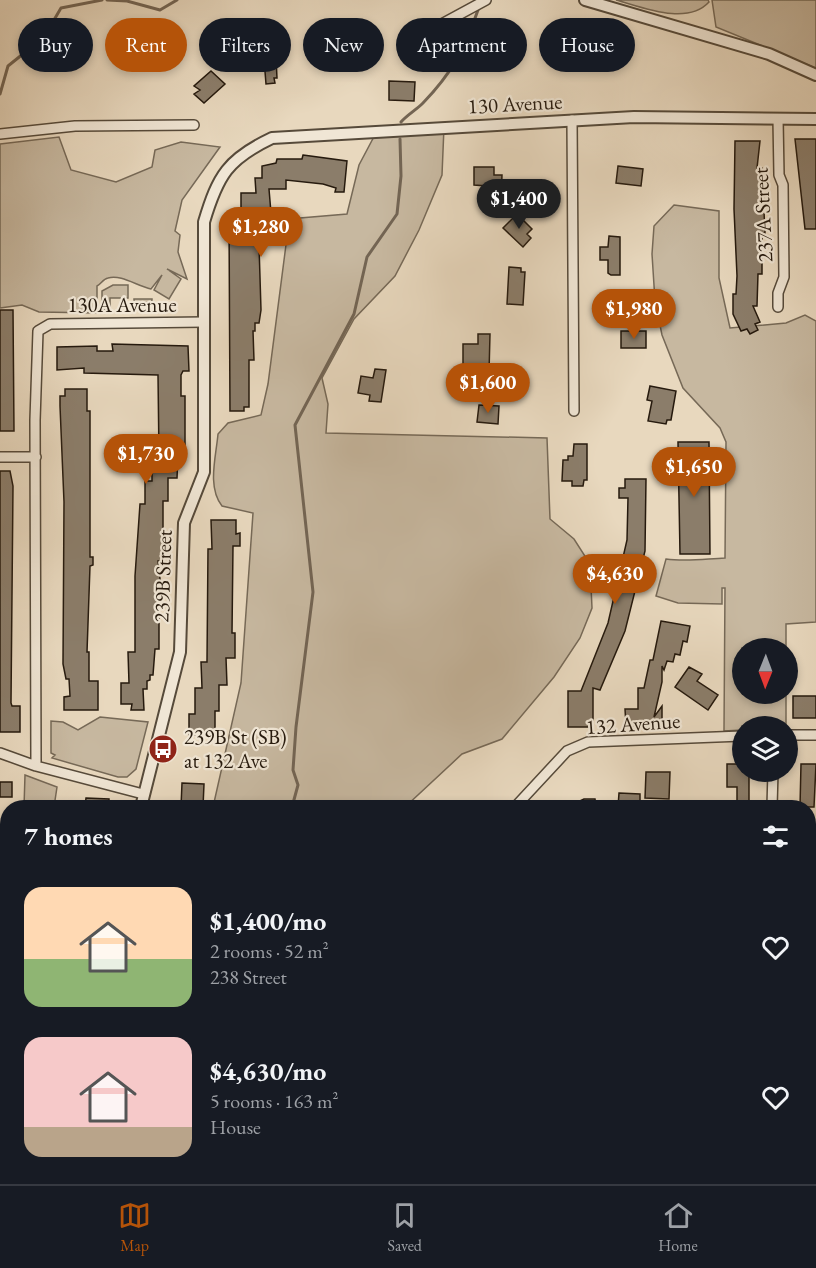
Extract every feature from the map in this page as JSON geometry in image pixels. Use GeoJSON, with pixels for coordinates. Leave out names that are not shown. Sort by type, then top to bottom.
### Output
{"type":"FeatureCollection","features":[{"type":"Feature","properties":{"kind":"street"},"geometry":{"type":"LineString","coordinates":[[453,18],[486,0]]}},
{"type":"Feature","properties":{"kind":"street"},"geometry":{"type":"LineString","coordinates":[[585,0],[769,54],[816,75]]}},
{"type":"Feature","properties":{"kind":"street","name":"130 Avenue"},"geometry":{"type":"LineString","coordinates":[[227,169],[245,151],[272,138],[634,117],[816,118]]}},
{"type":"Feature","properties":{"kind":"street","name":"237A Street"},"geometry":{"type":"LineString","coordinates":[[778,119],[779,175],[783,185],[784,277],[778,292],[778,308]]}},
{"type":"Feature","properties":{"kind":"street"},"geometry":{"type":"LineString","coordinates":[[572,120],[574,411]]}},
{"type":"Feature","properties":{"kind":"street"},"geometry":{"type":"LineString","coordinates":[[0,134],[75,126],[194,125]]}},
{"type":"Feature","properties":{"kind":"street","name":"239B Street"},"geometry":{"type":"LineString","coordinates":[[142,800],[180,652],[184,523],[204,472],[204,222],[213,192],[227,169]]}},
{"type":"Feature","properties":{"kind":"street","name":"130A Avenue"},"geometry":{"type":"LineString","coordinates":[[36,457],[36,342],[41,327],[57,323],[204,322]]}},
{"type":"Feature","properties":{"kind":"street"},"geometry":{"type":"LineString","coordinates":[[0,457],[36,457],[36,766]]}},
{"type":"Feature","properties":{"kind":"street"},"geometry":{"type":"LineString","coordinates":[[798,735],[816,735]]}},
{"type":"Feature","properties":{"kind":"street","name":"132 Avenue"},"geometry":{"type":"LineString","coordinates":[[522,800],[567,751],[588,742],[732,736]]}},
{"type":"Feature","properties":{"kind":"street"},"geometry":{"type":"LineString","coordinates":[[0,753],[36,766],[143,794]]}},
{"type":"Feature","properties":{"kind":"street"},"geometry":{"type":"LineString","coordinates":[[772,800],[773,782]]}},
{"type":"Feature","properties":{"kind":"shaded area"},"geometry":{"type":"Polygon","coordinates":[[[616,0],[708,0],[709,2],[700,9],[677,14],[664,13],[616,0]]]}},
{"type":"Feature","properties":{"kind":"shaded area"},"geometry":{"type":"Polygon","coordinates":[[[712,0],[816,0],[816,68],[716,27],[712,0]]]}},
{"type":"Feature","properties":{"kind":"shaded area"},"geometry":{"type":"Polygon","coordinates":[[[444,127],[442,175],[419,230],[395,276],[354,319],[322,378],[328,404],[326,433],[547,438],[550,519],[574,539],[590,564],[592,608],[580,638],[554,677],[502,739],[462,754],[413,800],[215,800],[241,683],[253,513],[222,506],[217,498],[214,472],[218,434],[228,423],[261,415],[268,384],[287,237],[300,218],[347,214],[359,165],[377,131],[444,127]]]}},
{"type":"Feature","properties":{"kind":"shaded area"},"geometry":{"type":"Polygon","coordinates":[[[59,137],[71,170],[116,182],[152,167],[155,150],[181,142],[220,147],[182,200],[175,231],[180,235],[178,252],[187,279],[167,269],[181,279],[169,299],[154,290],[162,275],[151,289],[113,277],[97,286],[97,313],[39,312],[22,305],[0,308],[0,144],[59,137]]]}},
{"type":"Feature","properties":{"kind":"shaded area"},"geometry":{"type":"Polygon","coordinates":[[[674,205],[719,211],[719,278],[730,328],[786,323],[805,315],[816,321],[816,622],[786,624],[786,638],[732,638],[732,704],[786,704],[786,716],[732,716],[732,731],[724,731],[725,588],[722,588],[722,604],[678,603],[656,596],[666,559],[725,558],[726,442],[720,428],[683,388],[662,335],[655,301],[652,254],[654,226],[674,205]]]}},
{"type":"Feature","properties":{"kind":"shaded area"},"geometry":{"type":"Polygon","coordinates":[[[113,285],[128,285],[128,298],[110,298],[110,310],[102,310],[102,291],[113,285]]]}},
{"type":"Feature","properties":{"kind":"shaded area"},"geometry":{"type":"Polygon","coordinates":[[[134,299],[152,299],[152,310],[134,310],[134,299]]]}},
{"type":"Feature","properties":{"kind":"shaded area"},"geometry":{"type":"Polygon","coordinates":[[[100,717],[148,722],[136,769],[127,777],[118,777],[52,758],[55,755],[51,753],[51,721],[63,722],[78,730],[100,717]]]}},
{"type":"Feature","properties":{"kind":"shaded area"},"geometry":{"type":"Polygon","coordinates":[[[25,775],[57,787],[55,800],[24,800],[25,775]]]}},
{"type":"Feature","properties":{"kind":"building"},"geometry":{"type":"Polygon","coordinates":[[[210,72],[225,84],[204,103],[194,94],[200,90],[194,86],[210,72]]]}},
{"type":"Feature","properties":{"kind":"building"},"geometry":{"type":"Polygon","coordinates":[[[265,72],[277,72],[275,83],[266,84],[265,72]]]}},
{"type":"Feature","properties":{"kind":"building"},"geometry":{"type":"Polygon","coordinates":[[[389,81],[415,82],[414,101],[389,100],[389,81]]]}},
{"type":"Feature","properties":{"kind":"building"},"geometry":{"type":"Polygon","coordinates":[[[795,139],[816,139],[816,229],[805,229],[795,139]]]}},
{"type":"Feature","properties":{"kind":"building"},"geometry":{"type":"Polygon","coordinates":[[[735,141],[760,141],[757,168],[762,168],[765,233],[762,233],[762,274],[758,274],[757,306],[753,306],[760,322],[755,324],[758,330],[750,334],[747,329],[741,331],[733,314],[733,294],[736,294],[737,276],[734,209],[735,141]]]}},
{"type":"Feature","properties":{"kind":"building"},"geometry":{"type":"Polygon","coordinates":[[[303,155],[347,161],[344,192],[335,192],[336,188],[323,184],[286,180],[286,189],[269,189],[271,213],[258,213],[261,310],[259,323],[255,323],[255,331],[253,331],[254,360],[249,360],[249,407],[244,407],[244,411],[230,411],[229,216],[241,216],[241,193],[256,193],[255,178],[262,178],[262,166],[276,163],[277,159],[302,159],[303,155]]]}},
{"type":"Feature","properties":{"kind":"building"},"geometry":{"type":"Polygon","coordinates":[[[618,166],[643,169],[641,186],[616,183],[618,166]]]}},
{"type":"Feature","properties":{"kind":"building"},"geometry":{"type":"Polygon","coordinates":[[[474,167],[494,167],[494,175],[502,175],[501,200],[486,200],[487,186],[474,185],[474,167]]]}},
{"type":"Feature","properties":{"kind":"building"},"geometry":{"type":"Polygon","coordinates":[[[517,214],[532,229],[527,234],[531,238],[523,247],[503,228],[517,214]]]}},
{"type":"Feature","properties":{"kind":"building"},"geometry":{"type":"Polygon","coordinates":[[[609,236],[620,237],[620,275],[608,273],[608,260],[600,260],[600,247],[608,247],[609,236]]]}},
{"type":"Feature","properties":{"kind":"building"},"geometry":{"type":"Polygon","coordinates":[[[509,267],[521,268],[521,272],[525,272],[523,305],[507,304],[509,267]]]}},
{"type":"Feature","properties":{"kind":"building"},"geometry":{"type":"Polygon","coordinates":[[[0,310],[13,310],[14,431],[0,431],[0,310]]]}},
{"type":"Feature","properties":{"kind":"building"},"geometry":{"type":"Polygon","coordinates":[[[621,331],[646,331],[646,348],[621,348],[621,331]]]}},
{"type":"Feature","properties":{"kind":"building"},"geometry":{"type":"Polygon","coordinates":[[[478,334],[490,334],[489,373],[463,373],[463,344],[478,344],[478,334]]]}},
{"type":"Feature","properties":{"kind":"building"},"geometry":{"type":"Polygon","coordinates":[[[112,344],[188,346],[189,371],[183,371],[181,375],[181,396],[185,396],[185,446],[182,446],[182,455],[178,455],[177,478],[168,478],[168,501],[163,501],[163,551],[162,561],[158,561],[162,597],[159,597],[159,649],[155,649],[153,675],[150,675],[150,680],[147,681],[147,689],[143,689],[144,710],[131,710],[132,704],[121,704],[121,683],[129,683],[128,652],[135,652],[135,576],[140,504],[145,504],[145,481],[152,481],[152,457],[159,457],[158,375],[84,373],[84,368],[57,370],[57,347],[97,346],[97,351],[113,351],[112,344]]]}},
{"type":"Feature","properties":{"kind":"building"},"geometry":{"type":"Polygon","coordinates":[[[375,369],[386,370],[381,402],[369,401],[370,395],[358,393],[361,376],[373,378],[375,369]]]}},
{"type":"Feature","properties":{"kind":"building"},"geometry":{"type":"Polygon","coordinates":[[[650,386],[676,391],[671,420],[667,420],[666,424],[648,421],[652,401],[647,400],[650,386]]]}},
{"type":"Feature","properties":{"kind":"building"},"geometry":{"type":"Polygon","coordinates":[[[65,389],[87,389],[87,411],[90,411],[90,557],[93,557],[93,565],[90,566],[87,652],[89,652],[89,681],[98,681],[98,710],[64,710],[64,697],[70,696],[69,679],[66,679],[63,664],[64,502],[60,396],[65,396],[65,389]]]}},
{"type":"Feature","properties":{"kind":"building"},"geometry":{"type":"Polygon","coordinates":[[[479,405],[499,406],[498,424],[477,422],[479,405]]]}},
{"type":"Feature","properties":{"kind":"building"},"geometry":{"type":"Polygon","coordinates":[[[678,442],[709,442],[710,554],[680,554],[678,442]]]}},
{"type":"Feature","properties":{"kind":"building"},"geometry":{"type":"Polygon","coordinates":[[[574,444],[587,444],[587,480],[584,480],[583,486],[572,486],[572,481],[562,481],[563,460],[568,460],[568,456],[573,456],[574,444]]]}},
{"type":"Feature","properties":{"kind":"building"},"geometry":{"type":"Polygon","coordinates":[[[0,471],[10,471],[13,486],[11,703],[12,706],[20,706],[20,732],[0,732],[0,471]]]}},
{"type":"Feature","properties":{"kind":"building"},"geometry":{"type":"Polygon","coordinates":[[[625,479],[646,479],[645,551],[625,631],[600,690],[593,688],[593,720],[590,720],[590,727],[568,727],[568,691],[581,691],[608,623],[627,540],[628,498],[619,498],[619,488],[625,488],[625,479]]]}},
{"type":"Feature","properties":{"kind":"building"},"geometry":{"type":"Polygon","coordinates":[[[211,520],[236,520],[236,534],[240,533],[240,546],[233,546],[232,633],[235,633],[235,658],[226,658],[227,685],[219,685],[219,711],[215,711],[215,734],[189,735],[189,714],[195,714],[195,688],[202,688],[201,662],[207,662],[208,549],[212,549],[211,520]]]}},
{"type":"Feature","properties":{"kind":"building"},"geometry":{"type":"Polygon","coordinates":[[[661,621],[690,626],[687,642],[683,641],[680,655],[675,654],[673,662],[667,661],[664,670],[662,666],[662,682],[654,717],[662,706],[662,726],[626,726],[625,709],[638,709],[638,688],[644,688],[650,660],[653,660],[661,621]]]}},
{"type":"Feature","properties":{"kind":"building"},"geometry":{"type":"Polygon","coordinates":[[[689,667],[702,674],[697,681],[718,695],[708,710],[675,687],[689,667]]]}},
{"type":"Feature","properties":{"kind":"building"},"geometry":{"type":"Polygon","coordinates":[[[798,696],[816,696],[816,718],[793,716],[793,704],[798,704],[798,696]]]}},
{"type":"Feature","properties":{"kind":"building"},"geometry":{"type":"Polygon","coordinates":[[[727,764],[732,764],[732,782],[749,782],[749,800],[737,800],[737,787],[727,787],[727,764]]]}},
{"type":"Feature","properties":{"kind":"building"},"geometry":{"type":"Polygon","coordinates":[[[801,764],[816,764],[814,800],[800,800],[801,764]]]}},
{"type":"Feature","properties":{"kind":"building"},"geometry":{"type":"Polygon","coordinates":[[[646,772],[670,772],[669,799],[645,798],[646,772]]]}},
{"type":"Feature","properties":{"kind":"building"},"geometry":{"type":"Polygon","coordinates":[[[0,782],[12,782],[12,797],[0,797],[0,782]]]}},
{"type":"Feature","properties":{"kind":"building"},"geometry":{"type":"Polygon","coordinates":[[[182,783],[204,784],[203,800],[181,800],[182,783]]]}},
{"type":"Feature","properties":{"kind":"building"},"geometry":{"type":"Polygon","coordinates":[[[619,793],[640,794],[640,800],[618,800],[619,793]]]}},
{"type":"Feature","properties":{"kind":"building"},"geometry":{"type":"Polygon","coordinates":[[[86,798],[109,799],[109,800],[86,800],[86,798]]]}},
{"type":"Feature","properties":{"kind":"waterway"},"geometry":{"type":"LineString","coordinates":[[0,94],[8,66],[44,37],[61,8],[102,0]]}},
{"type":"Feature","properties":{"kind":"waterway"},"geometry":{"type":"LineString","coordinates":[[107,0],[127,1],[160,10],[177,0]]}},
{"type":"Feature","properties":{"kind":"waterway"},"geometry":{"type":"LineString","coordinates":[[401,122],[423,103],[449,71],[468,37],[478,10]]}},
{"type":"Feature","properties":{"kind":"waterway"},"geometry":{"type":"LineString","coordinates":[[294,800],[298,785],[293,770],[296,727],[313,592],[295,425],[354,314],[367,257],[397,214],[401,176],[400,139]]}},
{"type":"Feature","properties":{"kind":"place","name":"239B St (SB) at 132 Ave"},"geometry":{"type":"Point","coordinates":[163,749]}}]}
